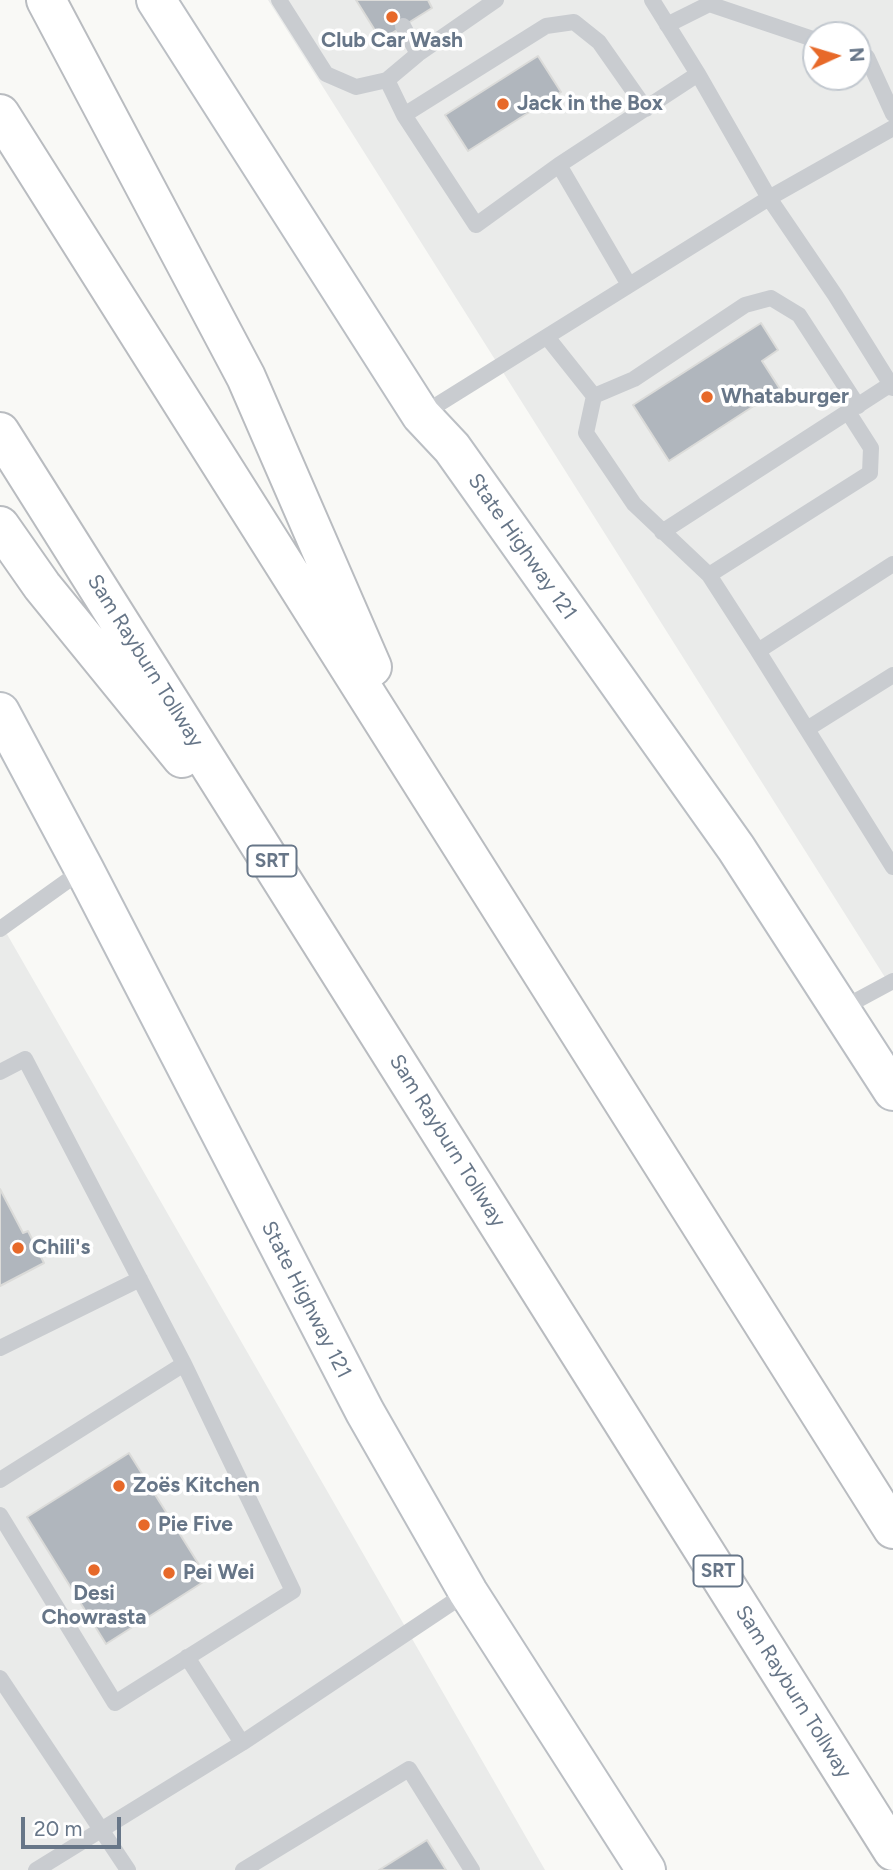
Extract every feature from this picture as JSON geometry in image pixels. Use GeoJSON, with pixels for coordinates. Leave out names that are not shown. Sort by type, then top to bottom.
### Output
{"type":"FeatureCollection","features":[{"type":"Feature","properties":{"kind":"main road"},"geometry":{"type":"LineString","coordinates":[[46,0],[246,377],[420,778]]}},
{"type":"Feature","properties":{"kind":"main road","name":"State Highway 121"},"geometry":{"type":"LineString","coordinates":[[156,0],[421,415],[452,448],[736,848],[893,1091]]}},
{"type":"Feature","properties":{"kind":"main road"},"geometry":{"type":"LineString","coordinates":[[0,114],[893,1529]]}},
{"type":"Feature","properties":{"kind":"main road","name":"Sam Rayburn Tollway"},"geometry":{"type":"LineString","coordinates":[[0,432],[893,1851]]}},
{"type":"Feature","properties":{"kind":"main road"},"geometry":{"type":"LineString","coordinates":[[0,526],[42,586],[294,897]]}},
{"type":"Feature","properties":{"kind":"main road","name":"State Highway 121"},"geometry":{"type":"LineString","coordinates":[[0,712],[365,1412],[468,1592],[646,1870]]}},
{"type":"Feature","properties":{"kind":"lane"},"geometry":{"type":"LineString","coordinates":[[279,0],[327,74],[356,88],[387,80],[418,54],[496,0]]}},
{"type":"Feature","properties":{"kind":"lane"},"geometry":{"type":"LineString","coordinates":[[652,0],[769,198],[835,295],[892,386],[662,531]]}},
{"type":"Feature","properties":{"kind":"lane"},"geometry":{"type":"LineString","coordinates":[[667,24],[709,4],[802,35]]}},
{"type":"Feature","properties":{"kind":"lane"},"geometry":{"type":"LineString","coordinates":[[404,115],[546,26],[574,22],[599,42],[646,109]]}},
{"type":"Feature","properties":{"kind":"lane"},"geometry":{"type":"LineString","coordinates":[[403,26],[418,54]]}},
{"type":"Feature","properties":{"kind":"lane"},"geometry":{"type":"LineString","coordinates":[[872,68],[893,114]]}},
{"type":"Feature","properties":{"kind":"lane"},"geometry":{"type":"LineString","coordinates":[[387,80],[404,115],[476,225],[559,165],[698,74]]}},
{"type":"Feature","properties":{"kind":"lane"},"geometry":{"type":"LineString","coordinates":[[421,415],[769,198],[893,128]]}},
{"type":"Feature","properties":{"kind":"lane"},"geometry":{"type":"LineString","coordinates":[[559,165],[629,285]]}},
{"type":"Feature","properties":{"kind":"lane"},"geometry":{"type":"LineString","coordinates":[[594,396],[634,379],[745,305],[771,298],[799,315],[853,409],[871,448],[870,473],[709,575]]}},
{"type":"Feature","properties":{"kind":"lane"},"geometry":{"type":"LineString","coordinates":[[547,337],[594,396]]}},
{"type":"Feature","properties":{"kind":"lane"},"geometry":{"type":"LineString","coordinates":[[594,396],[586,433],[634,504],[709,575],[893,867]]}},
{"type":"Feature","properties":{"kind":"lane"},"geometry":{"type":"LineString","coordinates":[[758,651],[893,564]]}},
{"type":"Feature","properties":{"kind":"lane"},"geometry":{"type":"LineString","coordinates":[[807,729],[893,675]]}},
{"type":"Feature","properties":{"kind":"lane"},"geometry":{"type":"LineString","coordinates":[[0,929],[84,869]]}},
{"type":"Feature","properties":{"kind":"lane"},"geometry":{"type":"LineString","coordinates":[[841,1009],[893,981]]}},
{"type":"Feature","properties":{"kind":"lane"},"geometry":{"type":"LineString","coordinates":[[0,1072],[25,1059],[184,1364],[293,1591],[115,1703],[0,1515]]}},
{"type":"Feature","properties":{"kind":"lane"},"geometry":{"type":"LineString","coordinates":[[0,1348],[140,1279]]}},
{"type":"Feature","properties":{"kind":"lane"},"geometry":{"type":"LineString","coordinates":[[0,1480],[184,1364]]}},
{"type":"Feature","properties":{"kind":"lane"},"geometry":{"type":"LineString","coordinates":[[36,1870],[242,1743],[468,1592]]}},
{"type":"Feature","properties":{"kind":"lane"},"geometry":{"type":"LineString","coordinates":[[187,1657],[242,1743]]}},
{"type":"Feature","properties":{"kind":"lane"},"geometry":{"type":"LineString","coordinates":[[0,1678],[128,1870]]}},
{"type":"Feature","properties":{"kind":"lane"},"geometry":{"type":"LineString","coordinates":[[243,1870],[409,1769],[472,1870]]}},
{"type":"Feature","properties":{"kind":"lane"},"geometry":{"type":"LineString","coordinates":[[273,1870],[277,1850]]}},
{"type":"Feature","properties":{"kind":"shaded area"},"geometry":{"type":"Polygon","coordinates":[[[268,0],[893,0],[893,990],[268,0]]]}},
{"type":"Feature","properties":{"kind":"shaded area"},"geometry":{"type":"Polygon","coordinates":[[[0,922],[545,1870],[0,1870],[0,922]]]}},
{"type":"Feature","properties":{"kind":"building","name":"Club Car Wash"},"geometry":{"type":"Polygon","coordinates":[[[356,0],[428,0],[432,8],[381,40],[356,0]]]}},
{"type":"Feature","properties":{"kind":"building","name":"Jack in the Box"},"geometry":{"type":"Polygon","coordinates":[[[538,56],[561,92],[468,151],[445,115],[538,56]]]}},
{"type":"Feature","properties":{"kind":"building","name":"Whataburger"},"geometry":{"type":"Polygon","coordinates":[[[761,323],[778,350],[762,361],[780,389],[669,461],[633,405],[761,323]]]}},
{"type":"Feature","properties":{"kind":"building","name":"Chili's"},"geometry":{"type":"Polygon","coordinates":[[[0,1189],[23,1233],[28,1231],[44,1263],[0,1286],[0,1189]]]}},
{"type":"Feature","properties":{"kind":"building"},"geometry":{"type":"Polygon","coordinates":[[[129,1453],[208,1579],[106,1644],[27,1517],[129,1453]]]}},
{"type":"Feature","properties":{"kind":"building"},"geometry":{"type":"Polygon","coordinates":[[[427,1840],[446,1870],[379,1870],[427,1840]]]}},
{"type":"Feature","properties":{"kind":"place","name":"Club Car Wash"},"geometry":{"type":"Point","coordinates":[392,17]}},
{"type":"Feature","properties":{"kind":"place","name":"Jack in the Box"},"geometry":{"type":"Point","coordinates":[503,104]}},
{"type":"Feature","properties":{"kind":"place","name":"Whataburger"},"geometry":{"type":"Point","coordinates":[707,397]}},
{"type":"Feature","properties":{"kind":"place","name":"Chili's"},"geometry":{"type":"Point","coordinates":[18,1248]}},
{"type":"Feature","properties":{"kind":"place","name":"Zoës Kitchen"},"geometry":{"type":"Point","coordinates":[119,1486]}},
{"type":"Feature","properties":{"kind":"place","name":"Pie Five"},"geometry":{"type":"Point","coordinates":[144,1525]}},
{"type":"Feature","properties":{"kind":"place","name":"Desi Chowrasta"},"geometry":{"type":"Point","coordinates":[94,1570]}},
{"type":"Feature","properties":{"kind":"place","name":"Pei Wei"},"geometry":{"type":"Point","coordinates":[169,1573]}}]}
